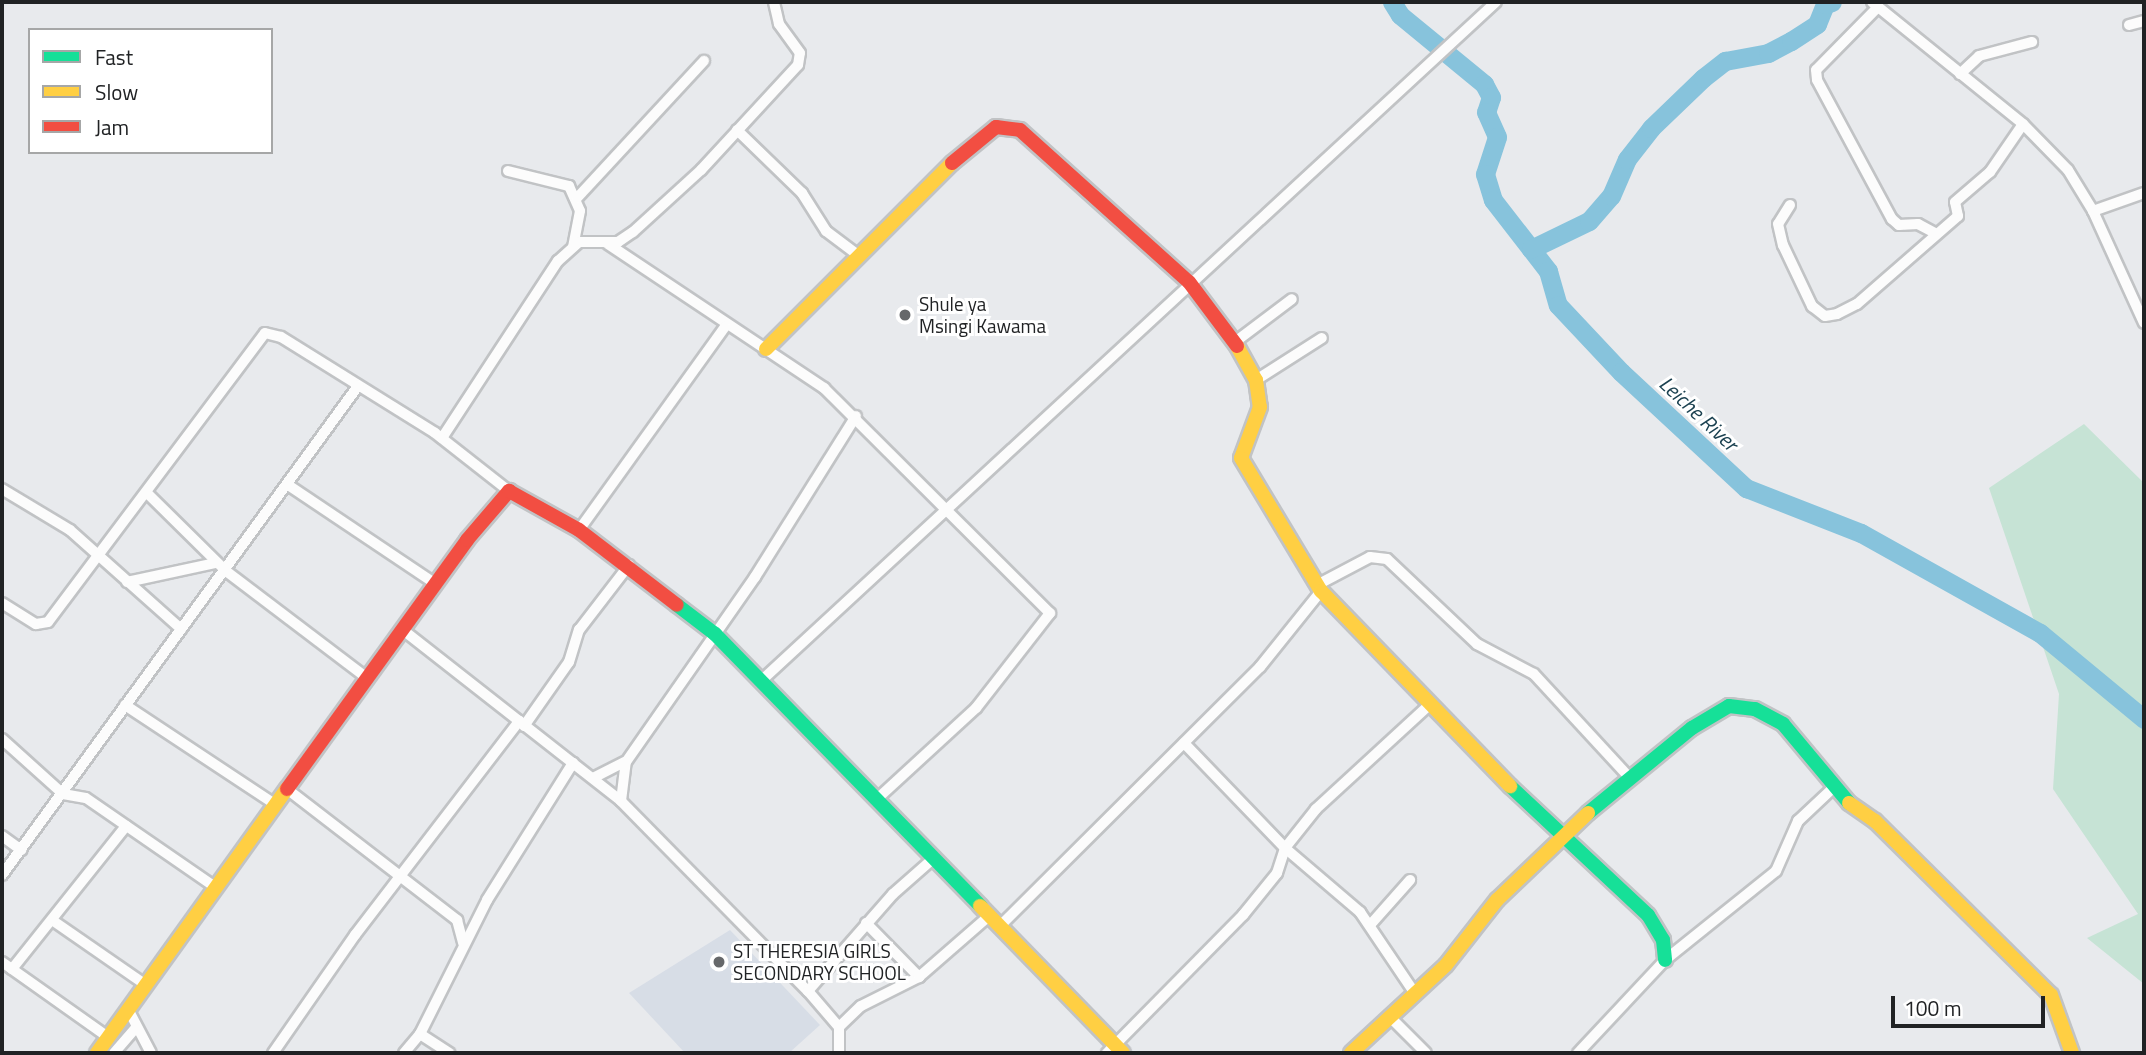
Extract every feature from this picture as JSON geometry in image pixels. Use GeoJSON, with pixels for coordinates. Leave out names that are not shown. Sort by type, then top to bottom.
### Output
{"type":"FeatureCollection","features":[{"type":"Feature","properties":{"kind":"street"},"geometry":{"type":"LineString","coordinates":[[573,246],[608,244],[633,232],[737,130],[801,60],[779,24],[774,2]]}},
{"type":"Feature","properties":{"kind":"street"},"geometry":{"type":"LineString","coordinates":[[761,680],[944,507],[1438,58],[1496,2]]}},
{"type":"Feature","properties":{"kind":"street"},"geometry":{"type":"LineString","coordinates":[[1937,234],[1918,224],[1899,225],[1892,219],[1817,80],[1816,69],[1875,4],[2023,124],[2068,170],[2093,211],[2144,323]]}},
{"type":"Feature","properties":{"kind":"street"},"geometry":{"type":"LineString","coordinates":[[2129,25],[2144,21]]}},
{"type":"Feature","properties":{"kind":"street"},"geometry":{"type":"LineString","coordinates":[[1960,74],[1979,56],[2032,41]]}},
{"type":"Feature","properties":{"kind":"street"},"geometry":{"type":"LineString","coordinates":[[577,198],[704,61]]}},
{"type":"Feature","properties":{"kind":"street"},"geometry":{"type":"LineString","coordinates":[[1790,205],[1778,224],[1779,235],[1812,306],[1825,316],[1857,304],[1958,216],[1957,200],[1990,172],[2023,124]]}},
{"type":"Feature","properties":{"kind":"street"},"geometry":{"type":"LineString","coordinates":[[766,349],[967,149],[996,127],[1011,125],[1189,282],[1235,342],[1256,380],[1260,407],[1241,458],[1319,588],[1559,837],[1648,915],[1663,940],[1665,960]]}},
{"type":"Feature","properties":{"kind":"street"},"geometry":{"type":"LineString","coordinates":[[737,130],[802,193],[826,231],[858,255]]}},
{"type":"Feature","properties":{"kind":"street"},"geometry":{"type":"LineString","coordinates":[[442,438],[573,246],[580,218],[577,198],[558,180],[508,170]]}},
{"type":"Feature","properties":{"kind":"street"},"geometry":{"type":"LineString","coordinates":[[2093,211],[2144,193]]}},
{"type":"Feature","properties":{"kind":"street"},"geometry":{"type":"LineString","coordinates":[[608,244],[725,327],[766,349],[856,416],[1050,612],[976,708],[876,800]]}},
{"type":"Feature","properties":{"kind":"street"},"geometry":{"type":"LineString","coordinates":[[1235,342],[1292,299]]}},
{"type":"Feature","properties":{"kind":"street"},"geometry":{"type":"LineString","coordinates":[[579,530],[725,327]]}},
{"type":"Feature","properties":{"kind":"street"},"geometry":{"type":"LineString","coordinates":[[2,603],[36,624],[48,622],[100,557],[265,333],[281,337],[442,438],[509,491],[579,530],[629,565],[715,634],[935,857],[1115,1051],[1237,922],[1278,873],[1285,848],[1316,809],[1430,704]]}},
{"type":"Feature","properties":{"kind":"street"},"geometry":{"type":"LineString","coordinates":[[1256,380],[1322,338]]}},
{"type":"Feature","properties":{"kind":"street"},"geometry":{"type":"LineString","coordinates":[[2,875],[79,773],[125,705],[226,571],[358,386]]}},
{"type":"Feature","properties":{"kind":"street"},"geometry":{"type":"LineString","coordinates":[[621,801],[626,762],[715,634],[856,416]]}},
{"type":"Feature","properties":{"kind":"street"},"geometry":{"type":"LineString","coordinates":[[288,485],[436,584]]}},
{"type":"Feature","properties":{"kind":"street"},"geometry":{"type":"LineString","coordinates":[[2,489],[42,509],[181,629]]}},
{"type":"Feature","properties":{"kind":"street"},"geometry":{"type":"LineString","coordinates":[[97,1053],[367,678],[509,491]]}},
{"type":"Feature","properties":{"kind":"street"},"geometry":{"type":"LineString","coordinates":[[147,493],[216,563],[367,678]]}},
{"type":"Feature","properties":{"kind":"street"},"geometry":{"type":"LineString","coordinates":[[1000,926],[1285,641],[1319,588],[1370,557],[1387,559],[1477,644],[1534,674],[1629,777]]}},
{"type":"Feature","properties":{"kind":"street"},"geometry":{"type":"LineString","coordinates":[[127,582],[216,563]]}},
{"type":"Feature","properties":{"kind":"street"},"geometry":{"type":"LineString","coordinates":[[273,1053],[398,877],[569,662],[579,630],[629,565]]}},
{"type":"Feature","properties":{"kind":"street"},"geometry":{"type":"LineString","coordinates":[[403,630],[621,801],[808,991],[839,1027],[839,1053]]}},
{"type":"Feature","properties":{"kind":"street"},"geometry":{"type":"LineString","coordinates":[[125,705],[276,805]]}},
{"type":"Feature","properties":{"kind":"street"},"geometry":{"type":"LineString","coordinates":[[1351,1053],[1389,1016],[1416,995],[1559,837],[1629,777],[1717,710],[1743,707],[1783,724],[1833,788],[1906,849],[2046,989],[2072,1053]]}},
{"type":"Feature","properties":{"kind":"street"},"geometry":{"type":"LineString","coordinates":[[2,738],[63,794],[86,798],[215,887]]}},
{"type":"Feature","properties":{"kind":"street"},"geometry":{"type":"LineString","coordinates":[[1185,743],[1285,848],[1371,924],[1416,995]]}},
{"type":"Feature","properties":{"kind":"street"},"geometry":{"type":"LineString","coordinates":[[404,1053],[420,1034],[478,917],[573,762]]}},
{"type":"Feature","properties":{"kind":"street"},"geometry":{"type":"LineString","coordinates":[[593,778],[626,762]]}},
{"type":"Feature","properties":{"kind":"street"},"geometry":{"type":"LineString","coordinates":[[79,773],[86,798]]}},
{"type":"Feature","properties":{"kind":"street"},"geometry":{"type":"LineString","coordinates":[[1578,1053],[1665,960],[1776,871],[1798,821],[1833,788]]}},
{"type":"Feature","properties":{"kind":"street"},"geometry":{"type":"LineString","coordinates":[[287,789],[457,920],[463,944]]}},
{"type":"Feature","properties":{"kind":"street"},"geometry":{"type":"LineString","coordinates":[[12,969],[126,826]]}},
{"type":"Feature","properties":{"kind":"street"},"geometry":{"type":"LineString","coordinates":[[2,836],[21,850]]}},
{"type":"Feature","properties":{"kind":"street"},"geometry":{"type":"LineString","coordinates":[[808,991],[866,923],[935,857]]}},
{"type":"Feature","properties":{"kind":"street"},"geometry":{"type":"LineString","coordinates":[[1371,924],[1410,880]]}},
{"type":"Feature","properties":{"kind":"street"},"geometry":{"type":"LineString","coordinates":[[839,1027],[861,1006],[919,977],[990,915]]}},
{"type":"Feature","properties":{"kind":"street"},"geometry":{"type":"LineString","coordinates":[[457,920],[478,917]]}},
{"type":"Feature","properties":{"kind":"street"},"geometry":{"type":"LineString","coordinates":[[52,920],[146,985]]}},
{"type":"Feature","properties":{"kind":"street"},"geometry":{"type":"LineString","coordinates":[[866,923],[919,977]]}},
{"type":"Feature","properties":{"kind":"street"},"geometry":{"type":"LineString","coordinates":[[2,962],[108,1037]]}},
{"type":"Feature","properties":{"kind":"street"},"geometry":{"type":"LineString","coordinates":[[129,1011],[151,1053]]}},
{"type":"Feature","properties":{"kind":"street"},"geometry":{"type":"LineString","coordinates":[[1389,1016],[1426,1053]]}},
{"type":"Feature","properties":{"kind":"street"},"geometry":{"type":"LineString","coordinates":[[114,1053],[136,1028]]}},
{"type":"Feature","properties":{"kind":"street"},"geometry":{"type":"LineString","coordinates":[[420,1034],[449,1053]]}},
{"type":"Feature","properties":{"kind":"shaded area","name":"ST THERESIA GIRLS SECONDARY SCHOOL"},"geometry":{"type":"Polygon","coordinates":[[[730,930],[820,1025],[789,1053],[685,1053],[629,993],[730,930]]]}},
{"type":"Feature","properties":{"kind":"green space"},"geometry":{"type":"Polygon","coordinates":[[[2084,424],[2144,483],[2144,984],[2087,938],[2138,914],[2053,789],[2059,694],[1989,488],[2084,424]]]}},
{"type":"Feature","properties":{"kind":"waterway","name":"Leiche River"},"geometry":{"type":"LineString","coordinates":[[1392,2],[1400,15],[1484,84],[1491,97],[1486,112],[1497,137],[1485,174],[1493,200],[1548,271],[1558,305],[1621,372],[1746,488],[1861,533],[2040,633],[2144,719]]}},
{"type":"Feature","properties":{"kind":"waterway"},"geometry":{"type":"LineString","coordinates":[[1531,249],[1589,221],[1611,196],[1627,159],[1651,128],[1703,78],[1725,61],[1768,53],[1791,41],[1817,24],[1825,4],[1832,2]]}},
{"type":"Feature","properties":{"kind":"traffic: fast"},"geometry":{"type":"LineString","coordinates":[[677,605],[715,634],[980,906]]}},
{"type":"Feature","properties":{"kind":"traffic: fast"},"geometry":{"type":"LineString","coordinates":[[1588,813],[1692,728],[1729,706],[1755,709],[1783,724],[1849,803]]}},
{"type":"Feature","properties":{"kind":"traffic: fast"},"geometry":{"type":"LineString","coordinates":[[1510,786],[1648,915],[1663,940],[1665,960]]}},
{"type":"Feature","properties":{"kind":"traffic: slow"},"geometry":{"type":"LineString","coordinates":[[766,349],[952,163]]}},
{"type":"Feature","properties":{"kind":"traffic: slow"},"geometry":{"type":"LineString","coordinates":[[1237,346],[1256,380],[1260,407],[1241,458],[1321,591],[1510,786]]}},
{"type":"Feature","properties":{"kind":"traffic: slow"},"geometry":{"type":"LineString","coordinates":[[97,1053],[287,789]]}},
{"type":"Feature","properties":{"kind":"traffic: slow"},"geometry":{"type":"LineString","coordinates":[[1849,803],[1875,821],[2051,995],[2072,1053]]}},
{"type":"Feature","properties":{"kind":"traffic: slow"},"geometry":{"type":"LineString","coordinates":[[1351,1053],[1446,965],[1497,900],[1588,813]]}},
{"type":"Feature","properties":{"kind":"traffic: slow"},"geometry":{"type":"LineString","coordinates":[[980,906],[1123,1053]]}},
{"type":"Feature","properties":{"kind":"traffic: jam"},"geometry":{"type":"LineString","coordinates":[[952,163],[996,127],[1020,130],[1189,282],[1237,346]]}},
{"type":"Feature","properties":{"kind":"traffic: jam"},"geometry":{"type":"LineString","coordinates":[[287,789],[467,540],[509,491],[579,530],[677,605]]}},
{"type":"Feature","properties":{"kind":"place","name":"Shule ya Msingi Kawama"},"geometry":{"type":"Point","coordinates":[905,315]}},
{"type":"Feature","properties":{"kind":"place","name":"ST THERESIA GIRLS SECONDARY SCHOOL"},"geometry":{"type":"Point","coordinates":[719,962]}}]}
